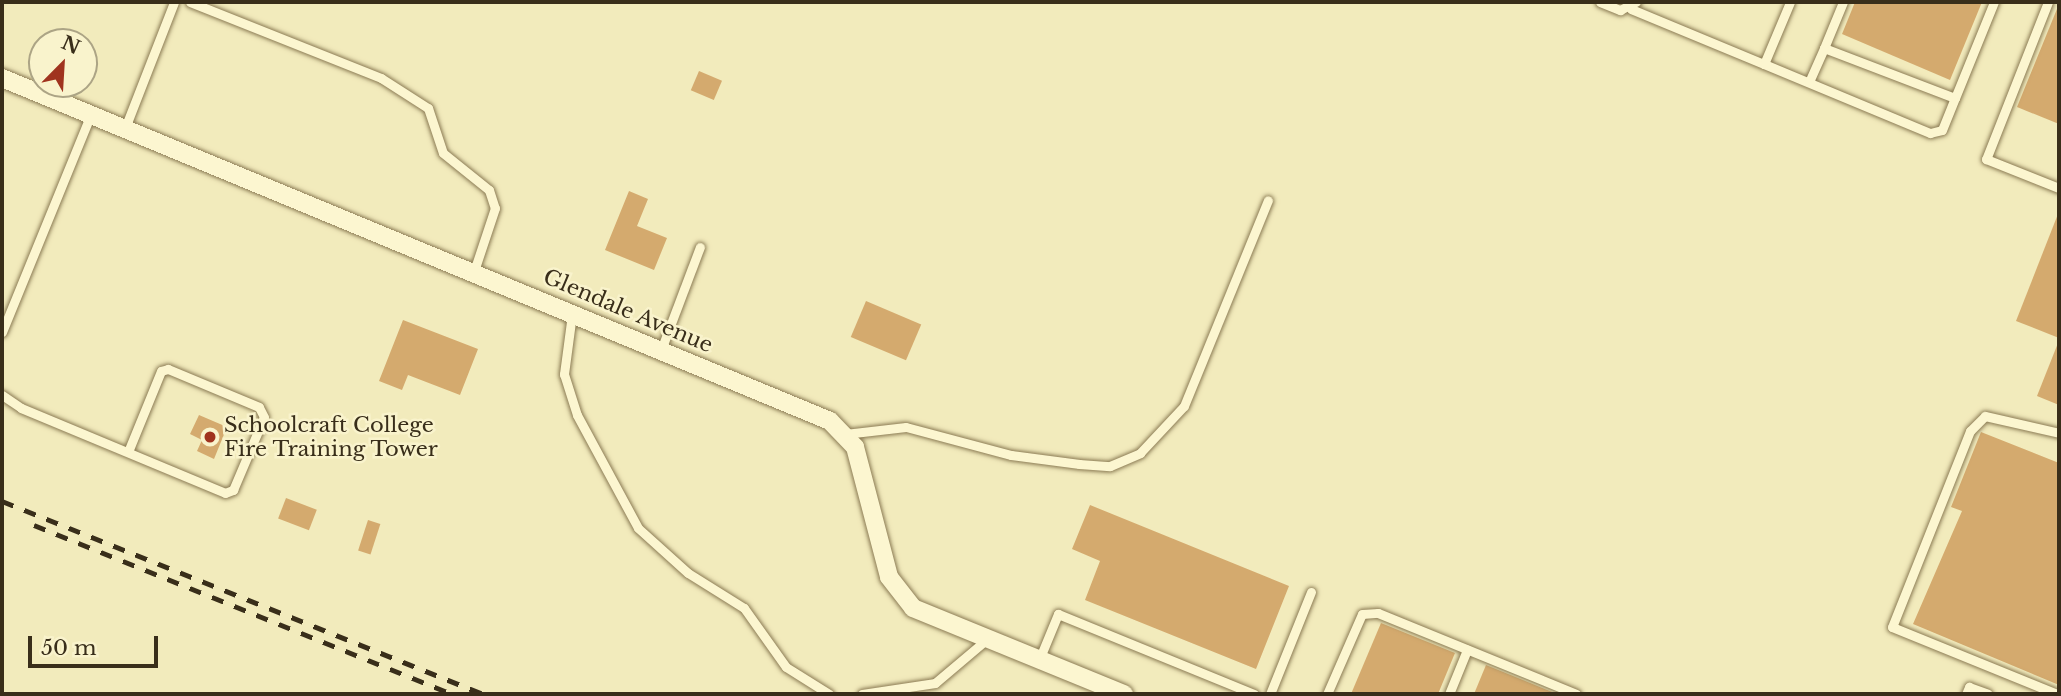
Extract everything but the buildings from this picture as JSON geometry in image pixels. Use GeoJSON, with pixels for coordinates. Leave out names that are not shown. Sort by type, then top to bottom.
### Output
{"type":"FeatureCollection","features":[{"type":"Feature","properties":{"kind":"street","name":"Glendale Avenue"},"geometry":{"type":"LineString","coordinates":[[2,78],[474,271],[830,421],[845,434],[865,473],[894,588],[920,612],[1124,694]]}},
{"type":"Feature","properties":{"kind":"lane"},"geometry":{"type":"LineString","coordinates":[[125,128],[174,2]]}},
{"type":"Feature","properties":{"kind":"lane"},"geometry":{"type":"LineString","coordinates":[[190,2],[381,78],[428,108],[443,153],[489,190],[495,208],[474,271]]}},
{"type":"Feature","properties":{"kind":"lane"},"geometry":{"type":"LineString","coordinates":[[1600,2],[1634,5],[1764,64],[1930,133],[1942,130],[1994,2]]}},
{"type":"Feature","properties":{"kind":"lane"},"geometry":{"type":"LineString","coordinates":[[1764,64],[1790,2]]}},
{"type":"Feature","properties":{"kind":"lane"},"geometry":{"type":"LineString","coordinates":[[1809,82],[1843,2]]}},
{"type":"Feature","properties":{"kind":"lane"},"geometry":{"type":"LineString","coordinates":[[2048,2],[1986,159],[2059,188]]}},
{"type":"Feature","properties":{"kind":"lane"},"geometry":{"type":"LineString","coordinates":[[1824,48],[1955,98]]}},
{"type":"Feature","properties":{"kind":"lane"},"geometry":{"type":"LineString","coordinates":[[2,332],[91,114]]}},
{"type":"Feature","properties":{"kind":"lane"},"geometry":{"type":"LineString","coordinates":[[845,434],[906,427],[1011,455],[1090,465],[1110,466],[1140,453],[1184,407],[1268,200]]}},
{"type":"Feature","properties":{"kind":"lane"},"geometry":{"type":"LineString","coordinates":[[661,350],[700,247]]}},
{"type":"Feature","properties":{"kind":"lane"},"geometry":{"type":"LineString","coordinates":[[572,313],[564,374],[577,415],[638,528],[688,573],[744,608],[786,667],[829,694]]}},
{"type":"Feature","properties":{"kind":"lane"},"geometry":{"type":"LineString","coordinates":[[2,395],[128,452],[225,493],[233,490],[264,417],[259,407],[168,369],[161,371],[128,452]]}},
{"type":"Feature","properties":{"kind":"lane"},"geometry":{"type":"LineString","coordinates":[[2057,694],[1892,626],[1970,431],[1985,416],[2059,433]]}},
{"type":"Feature","properties":{"kind":"lane"},"geometry":{"type":"LineString","coordinates":[[1270,694],[1311,592]]}},
{"type":"Feature","properties":{"kind":"lane"},"geometry":{"type":"LineString","coordinates":[[1327,694],[1362,614],[1378,613],[1576,694]]}},
{"type":"Feature","properties":{"kind":"lane"},"geometry":{"type":"LineString","coordinates":[[1039,660],[1058,614],[1254,694]]}},
{"type":"Feature","properties":{"kind":"lane"},"geometry":{"type":"LineString","coordinates":[[862,694],[935,683],[988,639]]}},
{"type":"Feature","properties":{"kind":"lane"},"geometry":{"type":"LineString","coordinates":[[1449,694],[1467,650]]}},
{"type":"Feature","properties":{"kind":"lane"},"geometry":{"type":"LineString","coordinates":[[1966,694],[1969,687],[1988,694]]}},
{"type":"Feature","properties":{"kind":"railway"},"geometry":{"type":"LineString","coordinates":[[2,501],[483,694]]}},
{"type":"Feature","properties":{"kind":"railway"},"geometry":{"type":"LineString","coordinates":[[34,525],[452,694]]}},
{"type":"Feature","properties":{"kind":"place","name":"Schoolcraft College Fire Training Tower"},"geometry":{"type":"Point","coordinates":[210,437]}}]}
